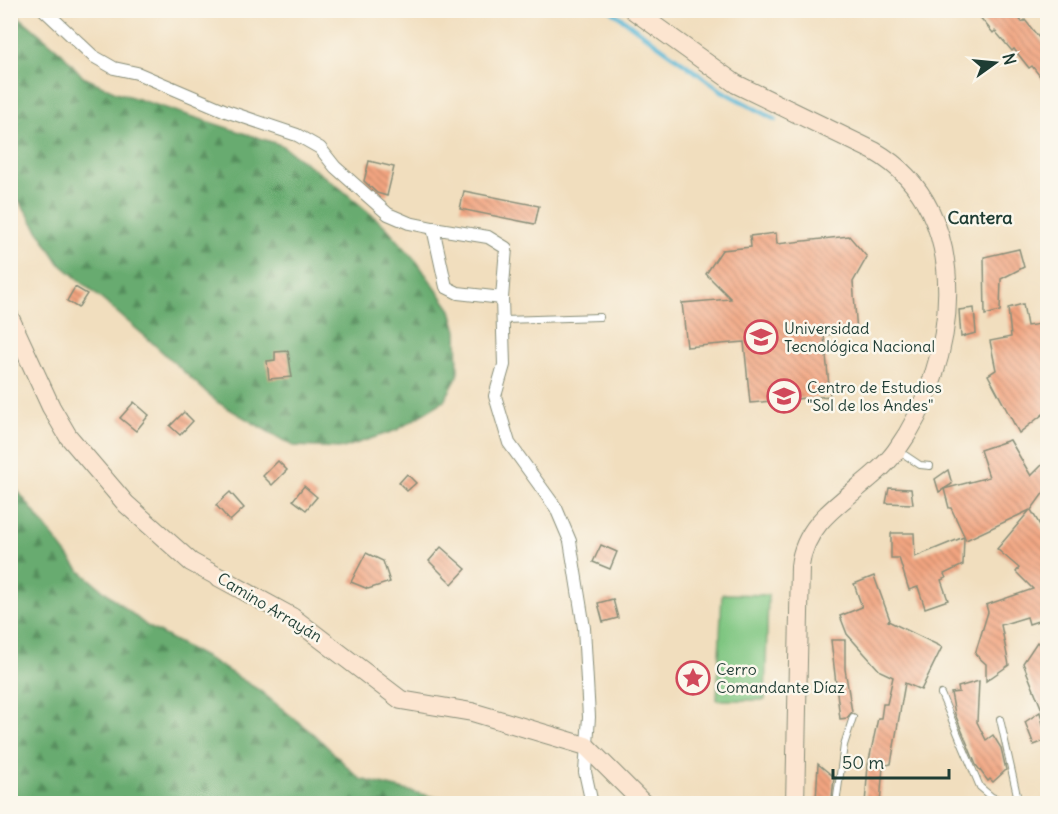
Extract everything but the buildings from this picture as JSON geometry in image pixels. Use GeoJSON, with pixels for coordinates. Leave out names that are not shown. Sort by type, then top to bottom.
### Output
{"type":"FeatureCollection","features":[{"type":"Feature","properties":{"kind":"street"},"geometry":{"type":"LineString","coordinates":[[44,10],[93,56],[114,68],[137,73],[226,111],[297,135],[320,147],[335,167],[388,214],[409,223],[488,237],[506,248],[502,298],[504,365],[495,396],[499,417],[509,443],[556,508],[570,541],[584,628],[589,717],[585,772],[592,804]]}},
{"type":"Feature","properties":{"kind":"street"},"geometry":{"type":"LineString","coordinates":[[633,10],[736,84],[883,156],[907,178],[927,204],[936,223],[944,255],[946,289],[944,326],[929,388],[897,450],[881,468],[816,525],[803,547],[800,566],[795,804]]}},
{"type":"Feature","properties":{"kind":"street"},"geometry":{"type":"LineString","coordinates":[[433,228],[446,287],[458,293],[502,298]]}},
{"type":"Feature","properties":{"kind":"street","name":"Camino Arrayán"},"geometry":{"type":"LineString","coordinates":[[10,318],[51,407],[68,436],[126,504],[191,562],[292,617],[401,700],[472,712],[586,746],[644,804]]}},
{"type":"Feature","properties":{"kind":"lane"},"geometry":{"type":"LineString","coordinates":[[504,320],[600,317]]}},
{"type":"Feature","properties":{"kind":"lane"},"geometry":{"type":"LineString","coordinates":[[897,450],[920,465],[930,466]]}},
{"type":"Feature","properties":{"kind":"lane"},"geometry":{"type":"LineString","coordinates":[[941,694],[980,787],[993,796],[1017,804],[1000,719]]}},
{"type":"Feature","properties":{"kind":"lane"},"geometry":{"type":"LineString","coordinates":[[836,804],[844,745],[853,717]]}},
{"type":"Feature","properties":{"kind":"green space"},"geometry":{"type":"Polygon","coordinates":[[[11,10],[62,53],[83,77],[116,92],[281,145],[340,188],[386,227],[417,262],[451,310],[457,331],[458,376],[444,401],[397,430],[343,448],[293,446],[217,402],[146,337],[59,263],[11,188],[11,10]]]}},
{"type":"Feature","properties":{"kind":"green space"},"geometry":{"type":"Polygon","coordinates":[[[10,481],[79,570],[147,626],[212,661],[259,690],[317,737],[360,779],[458,803],[11,803],[10,481]]]}},
{"type":"Feature","properties":{"kind":"green space"},"geometry":{"type":"Polygon","coordinates":[[[722,594],[768,595],[765,700],[717,700],[722,594]]]}},
{"type":"Feature","properties":{"kind":"waterway"},"geometry":{"type":"LineString","coordinates":[[610,10],[722,91],[776,120]]}},
{"type":"Feature","properties":{"kind":"place","name":"Universidad Tecnológica Nacional"},"geometry":{"type":"Point","coordinates":[761,337]}},
{"type":"Feature","properties":{"kind":"place","name":"Centro de Estudios \"Sol de los Andes\""},"geometry":{"type":"Point","coordinates":[784,396]}},
{"type":"Feature","properties":{"kind":"place","name":"Cerro Comandante Díaz"},"geometry":{"type":"Point","coordinates":[693,678]}},
{"type":"Feature","properties":{"kind":"district","name":"Cantera"},"geometry":{"type":"Point","coordinates":[980,217]}}]}
